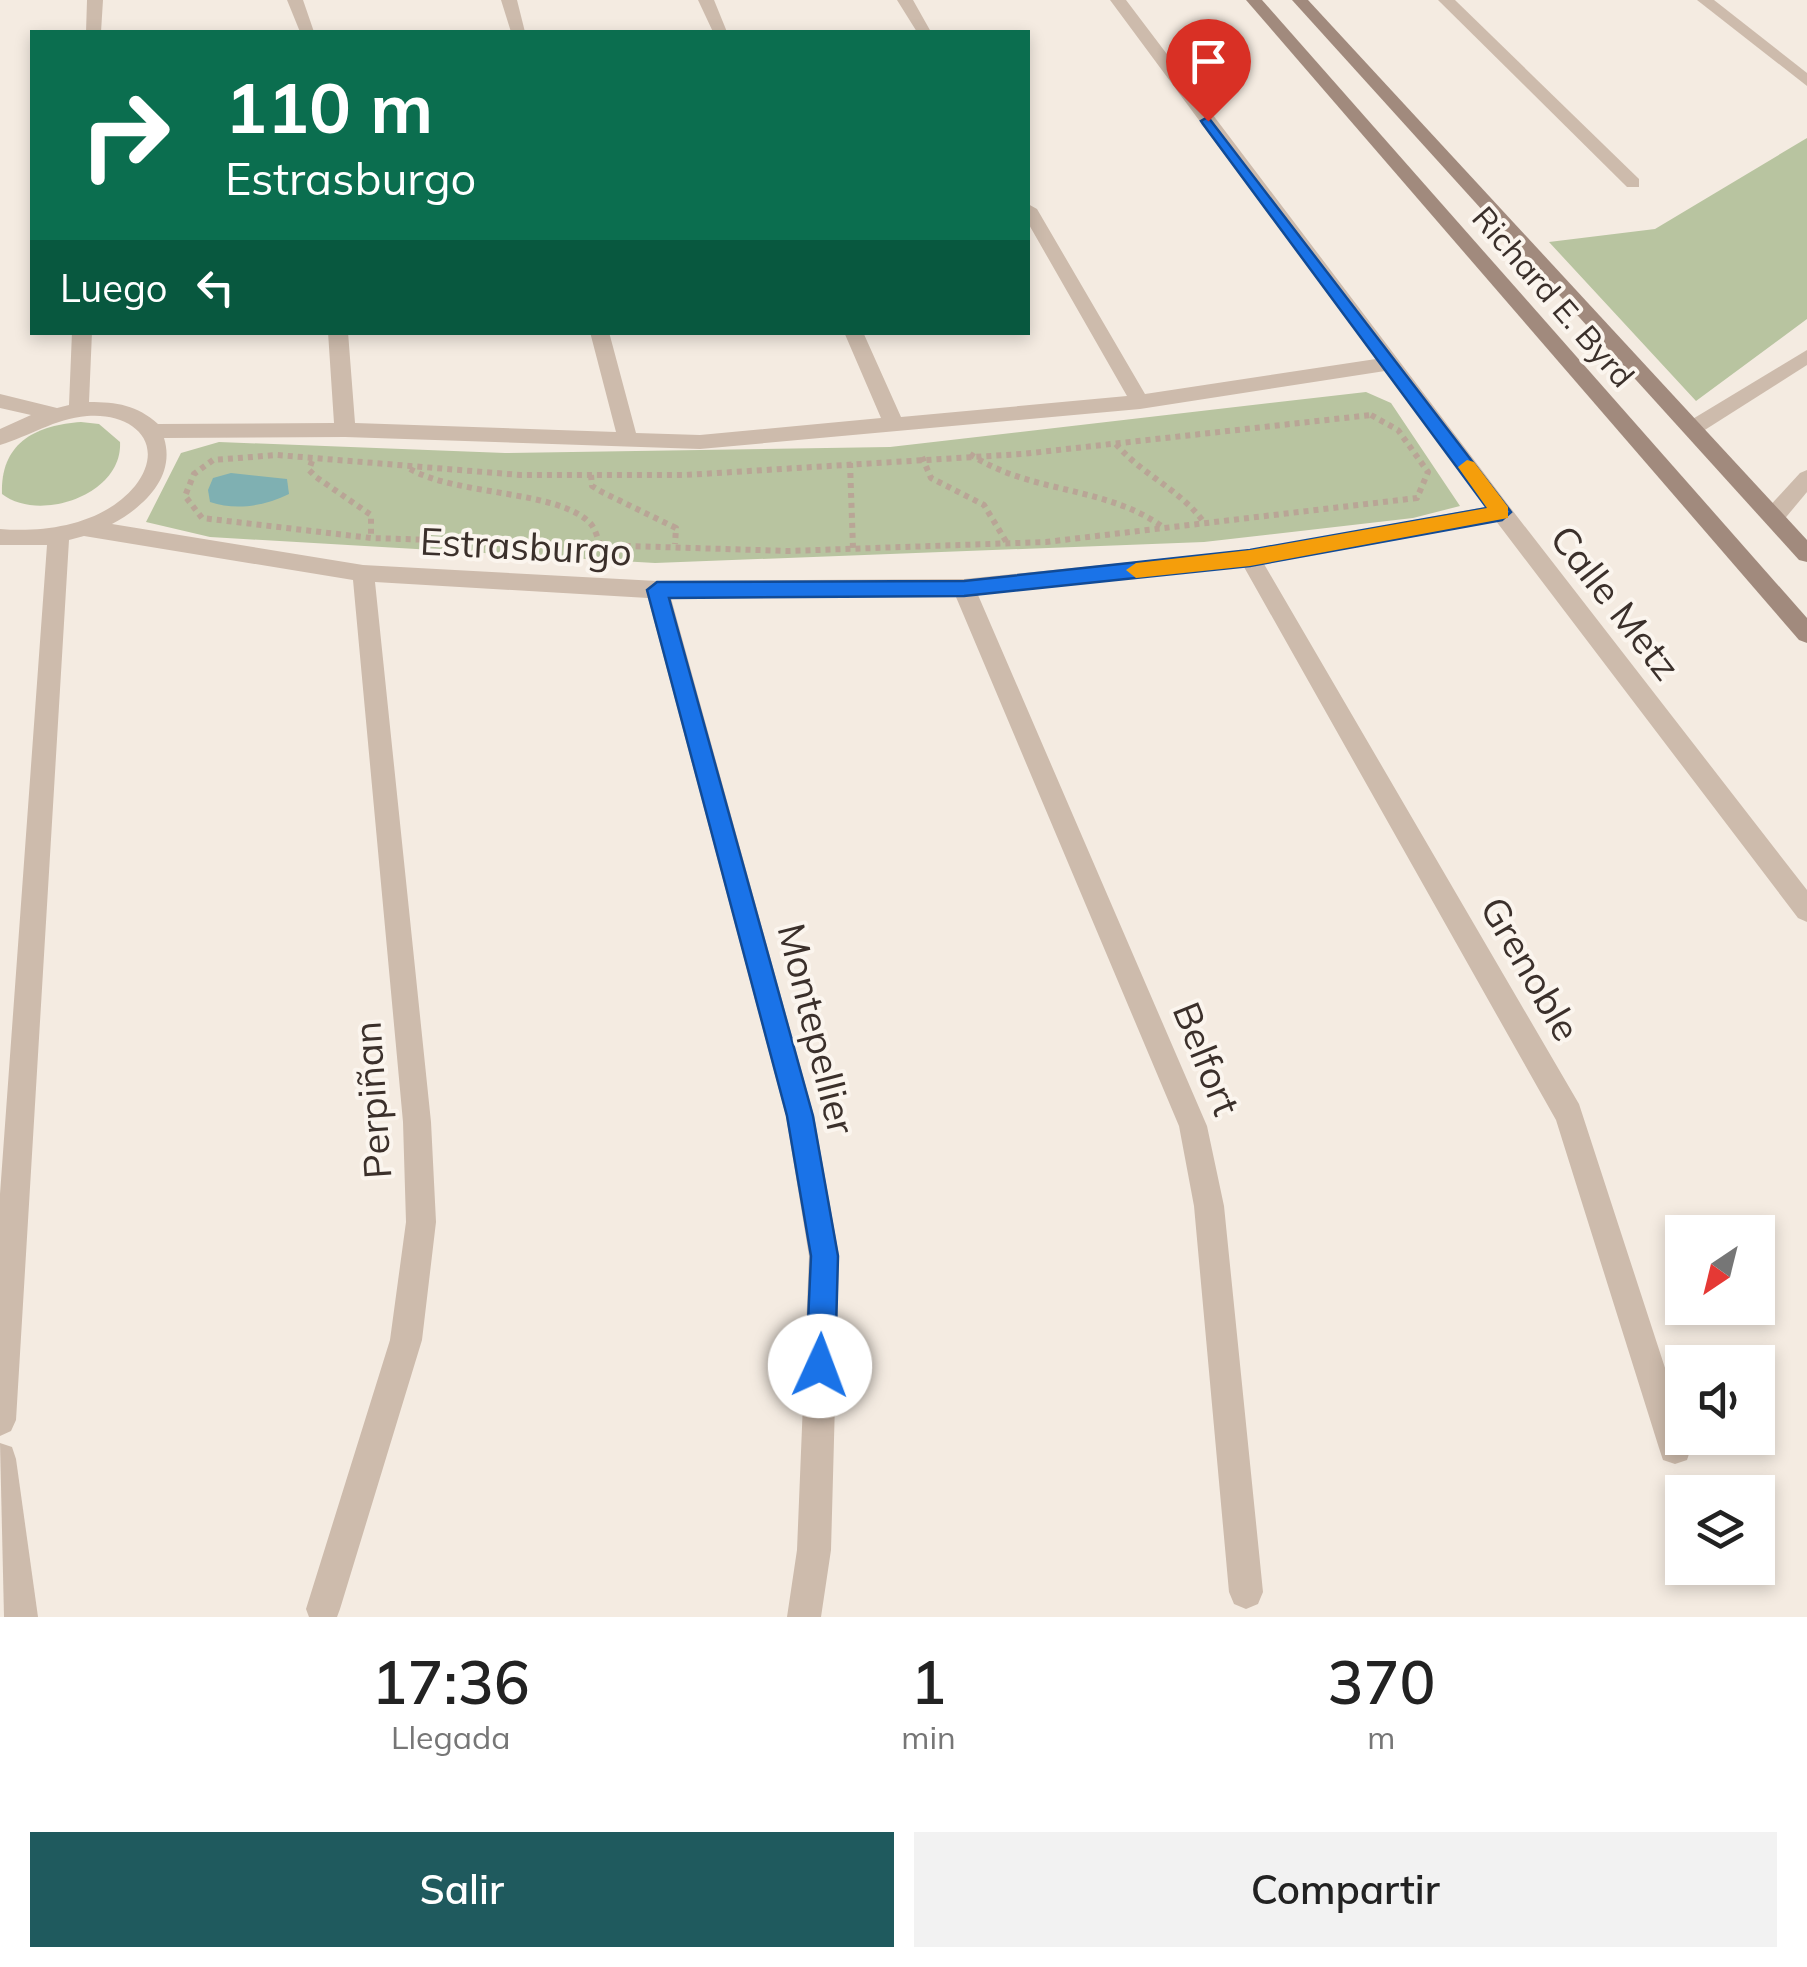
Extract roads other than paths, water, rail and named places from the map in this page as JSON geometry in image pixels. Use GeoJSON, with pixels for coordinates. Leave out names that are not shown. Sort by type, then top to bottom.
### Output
{"type":"FeatureCollection","features":[{"type":"Feature","properties":{"kind":"street"},"geometry":{"type":"LineString","coordinates":[[94,30],[95,0]]}},
{"type":"Feature","properties":{"kind":"street"},"geometry":{"type":"LineString","coordinates":[[295,0],[306,30]]}},
{"type":"Feature","properties":{"kind":"street"},"geometry":{"type":"LineString","coordinates":[[509,0],[517,30]]}},
{"type":"Feature","properties":{"kind":"street"},"geometry":{"type":"LineString","coordinates":[[706,0],[719,30]]}},
{"type":"Feature","properties":{"kind":"street"},"geometry":{"type":"LineString","coordinates":[[905,0],[923,30]]}},
{"type":"Feature","properties":{"kind":"street","name":"Calle Metz"},"geometry":{"type":"LineString","coordinates":[[1118,0],[1389,364],[1807,910]]}},
{"type":"Feature","properties":{"kind":"street","name":"Richard E. Byrd"},"geometry":{"type":"LineString","coordinates":[[1254,0],[1807,634]]}},
{"type":"Feature","properties":{"kind":"street","name":"Richard E. Byrd"},"geometry":{"type":"LineString","coordinates":[[1300,0],[1807,554]]}},
{"type":"Feature","properties":{"kind":"street"},"geometry":{"type":"LineString","coordinates":[[1446,0],[1633,182]]}},
{"type":"Feature","properties":{"kind":"street"},"geometry":{"type":"LineString","coordinates":[[1706,0],[1807,81]]}},
{"type":"Feature","properties":{"kind":"street"},"geometry":{"type":"LineString","coordinates":[[1030,213],[1140,402]]}},
{"type":"Feature","properties":{"kind":"street"},"geometry":{"type":"LineString","coordinates":[[79,409],[82,335]]}},
{"type":"Feature","properties":{"kind":"street"},"geometry":{"type":"LineString","coordinates":[[338,335],[345,430]]}},
{"type":"Feature","properties":{"kind":"street"},"geometry":{"type":"LineString","coordinates":[[600,335],[628,440]]}},
{"type":"Feature","properties":{"kind":"street"},"geometry":{"type":"LineString","coordinates":[[854,335],[894,428]]}},
{"type":"Feature","properties":{"kind":"street"},"geometry":{"type":"LineString","coordinates":[[1693,428],[1807,356]]}},
{"type":"Feature","properties":{"kind":"street"},"geometry":{"type":"LineString","coordinates":[[0,438],[52,413],[79,409],[123,412],[151,431],[345,430],[700,442],[894,428],[1140,402],[1389,364]]}},
{"type":"Feature","properties":{"kind":"street"},"geometry":{"type":"LineString","coordinates":[[0,401],[52,413]]}},
{"type":"Feature","properties":{"kind":"street"},"geometry":{"type":"LineString","coordinates":[[0,537],[58,537],[86,528],[122,508],[147,482],[156,464],[157,447],[151,431]]}},
{"type":"Feature","properties":{"kind":"street"},"geometry":{"type":"LineString","coordinates":[[1774,516],[1807,480]]}},
{"type":"Feature","properties":{"kind":"street","name":"Estrasburgo"},"geometry":{"type":"LineString","coordinates":[[86,528],[363,573],[657,590],[964,588],[1250,558],[1502,512]]}},
{"type":"Feature","properties":{"kind":"street"},"geometry":{"type":"LineString","coordinates":[[0,1420],[58,537]]}},
{"type":"Feature","properties":{"kind":"street","name":"Grenoble"},"geometry":{"type":"LineString","coordinates":[[1250,558],[1569,1114],[1665,1416]]}},
{"type":"Feature","properties":{"kind":"street","name":"Perpiñan"},"geometry":{"type":"LineString","coordinates":[[323,1609],[406,1340],[421,1222],[417,1122],[363,573]]}},
{"type":"Feature","properties":{"kind":"street","name":"Belfort"},"geometry":{"type":"LineString","coordinates":[[964,588],[1193,1126],[1210,1206],[1246,1592]]}},
{"type":"Feature","properties":{"kind":"street","name":"Montepellier"},"geometry":{"type":"LineString","coordinates":[[657,590],[800,1116],[824,1256],[814,1550],[804,1617]]}},
{"type":"Feature","properties":{"kind":"street"},"geometry":{"type":"LineString","coordinates":[[0,1459],[21,1617]]}},
{"type":"Feature","properties":{"kind":"water"},"geometry":{"type":"Polygon","coordinates":[[[231,473],[287,479],[289,494],[250,506],[210,502],[208,490],[213,478],[231,473]]]}}]}
